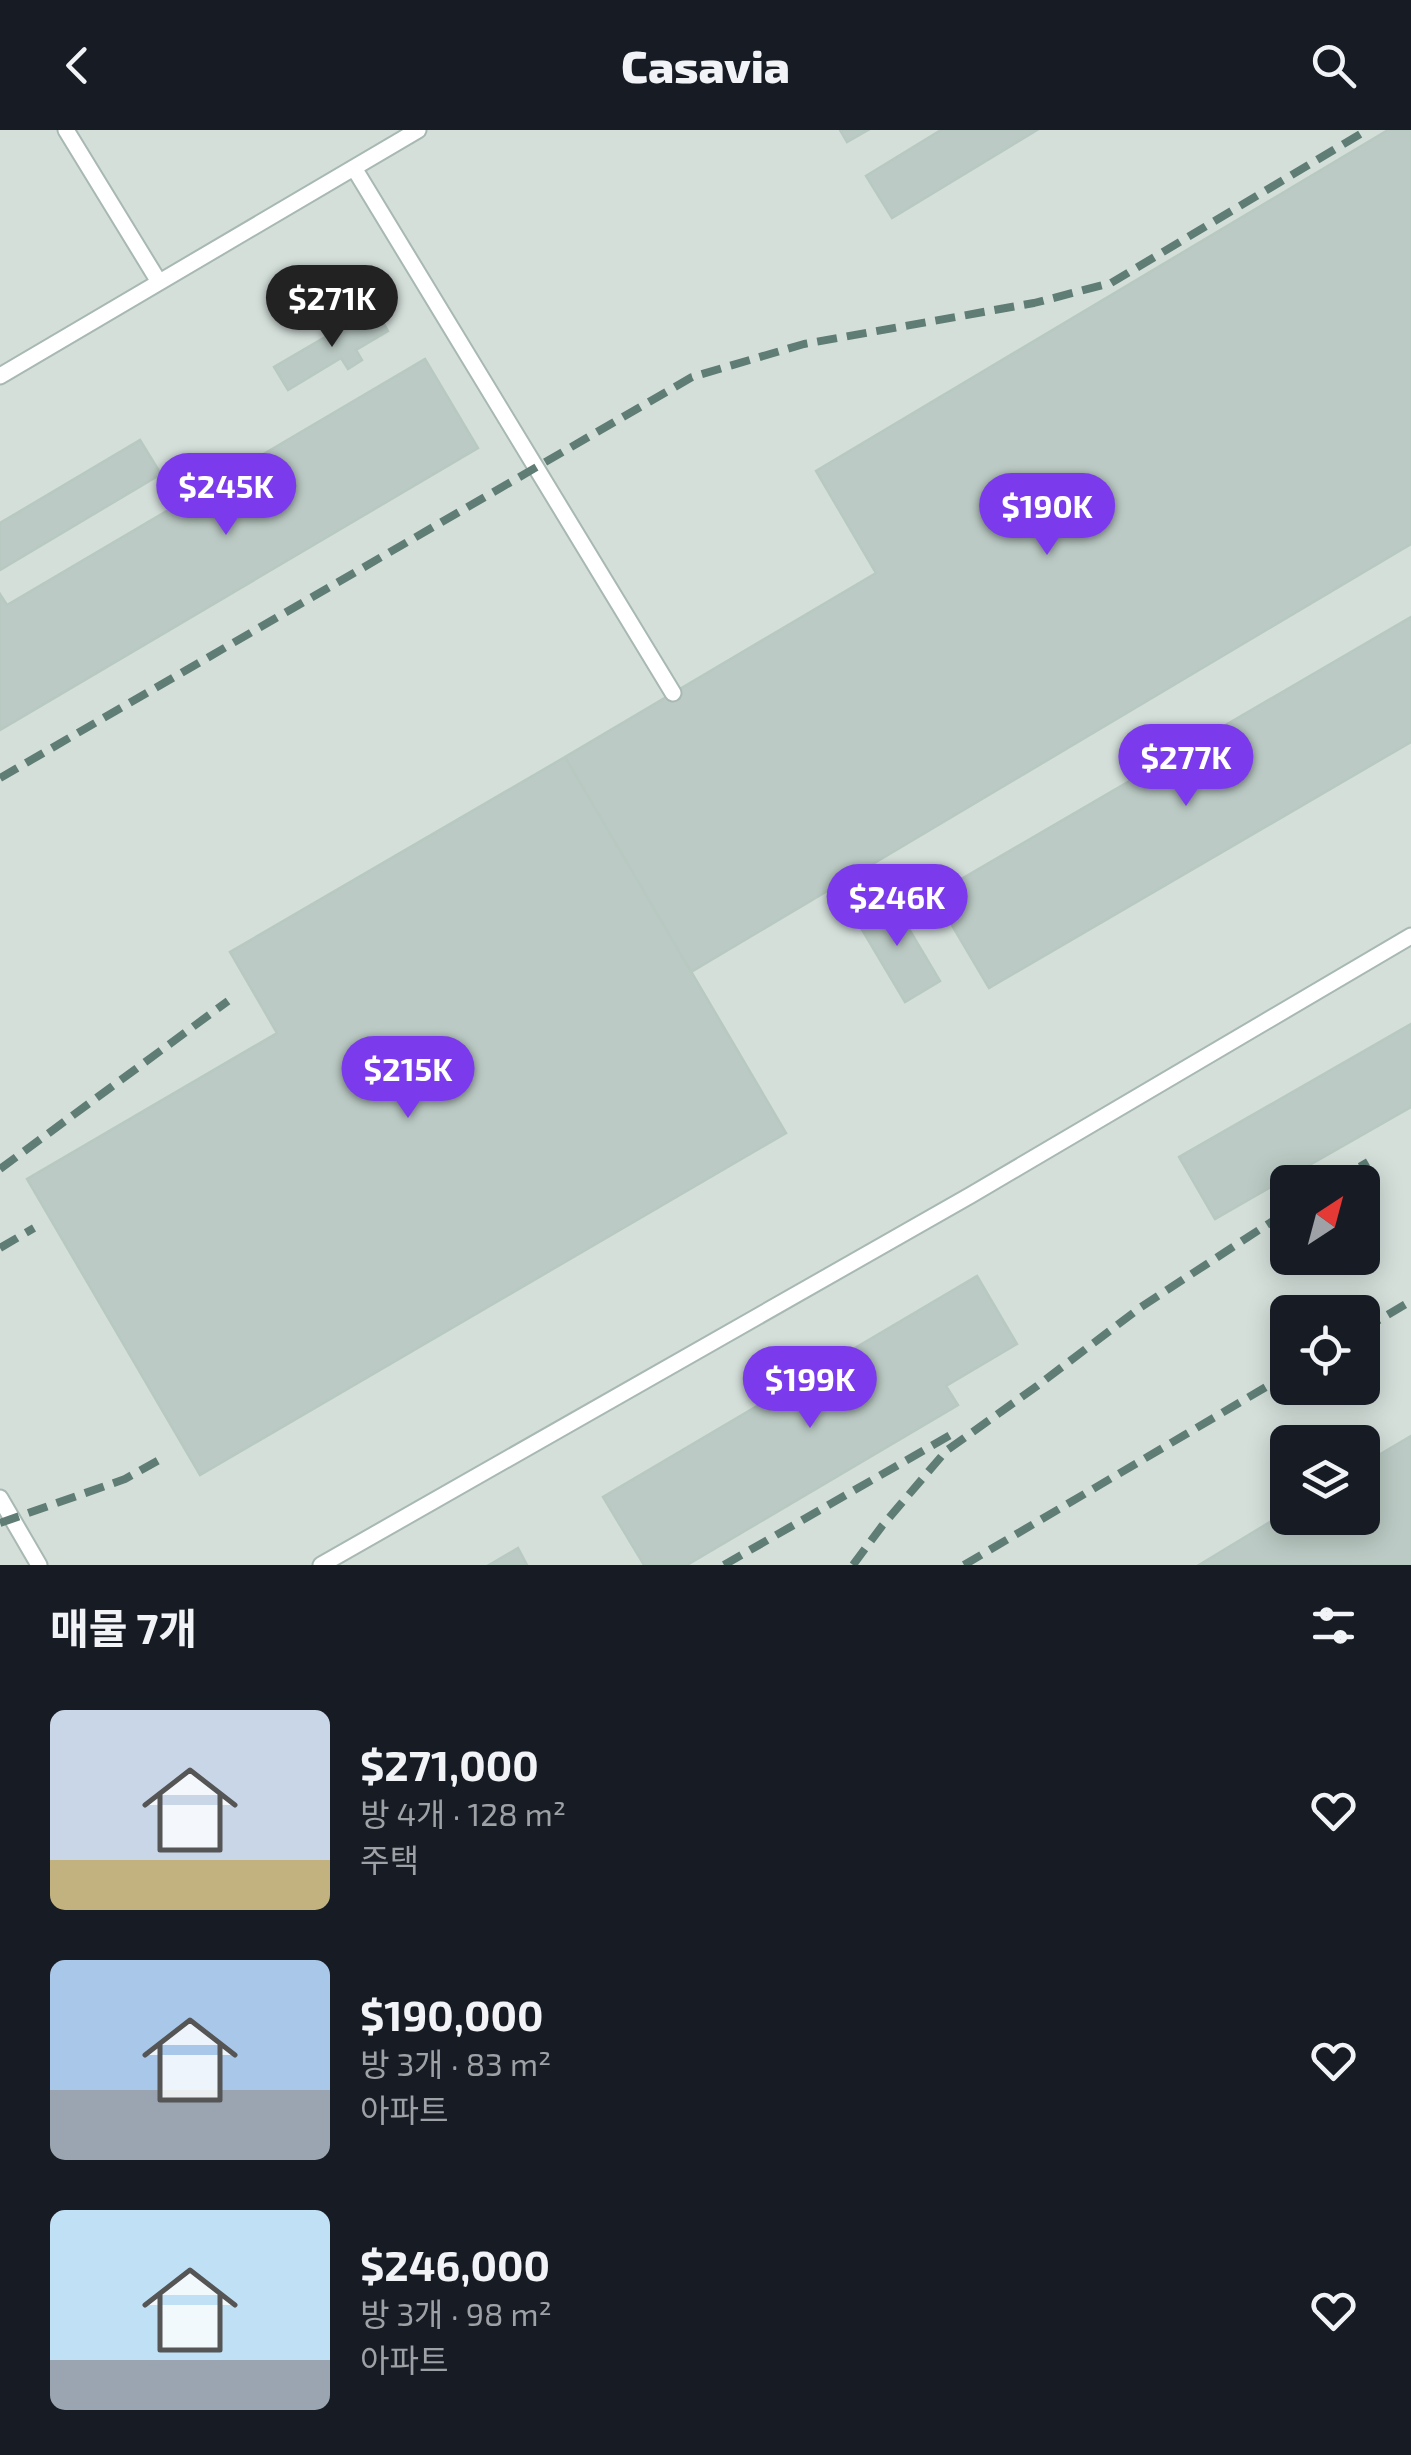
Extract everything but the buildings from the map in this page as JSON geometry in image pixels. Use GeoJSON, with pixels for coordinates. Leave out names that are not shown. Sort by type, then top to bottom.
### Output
{"type":"FeatureCollection","features":[{"type":"Feature","properties":{"kind":"lane"},"geometry":{"type":"LineString","coordinates":[[66,130],[160,282]]}},
{"type":"Feature","properties":{"kind":"lane"},"geometry":{"type":"LineString","coordinates":[[0,376],[418,130]]}},
{"type":"Feature","properties":{"kind":"lane"},"geometry":{"type":"LineString","coordinates":[[354,168],[673,693]]}},
{"type":"Feature","properties":{"kind":"lane"},"geometry":{"type":"LineString","coordinates":[[321,1565],[971,1195],[1411,936]]}},
{"type":"Feature","properties":{"kind":"lane"},"geometry":{"type":"LineString","coordinates":[[0,1498],[40,1565]]}},
{"type":"Feature","properties":{"kind":"shaded area"},"geometry":{"type":"Polygon","coordinates":[[[0,130],[1411,130],[1411,1565],[0,1565],[0,130]]]}},
{"type":"Feature","properties":{"kind":"railway"},"geometry":{"type":"LineString","coordinates":[[0,778],[692,377],[804,344],[1034,303],[1111,283],[1367,130]]}},
{"type":"Feature","properties":{"kind":"railway"},"geometry":{"type":"LineString","coordinates":[[0,1169],[228,1001]]}},
{"type":"Feature","properties":{"kind":"railway"},"geometry":{"type":"LineString","coordinates":[[1363,1165],[1368,1162]]}},
{"type":"Feature","properties":{"kind":"railway"},"geometry":{"type":"LineString","coordinates":[[853,1565],[946,1451],[1141,1307],[1270,1223]]}},
{"type":"Feature","properties":{"kind":"railway"},"geometry":{"type":"LineString","coordinates":[[0,1248],[34,1228]]}},
{"type":"Feature","properties":{"kind":"railway"},"geometry":{"type":"LineString","coordinates":[[1380,1319],[1411,1301]]}},
{"type":"Feature","properties":{"kind":"railway"},"geometry":{"type":"LineString","coordinates":[[964,1565],[1270,1385]]}},
{"type":"Feature","properties":{"kind":"railway"},"geometry":{"type":"LineString","coordinates":[[724,1565],[954,1433]]}},
{"type":"Feature","properties":{"kind":"railway"},"geometry":{"type":"LineString","coordinates":[[0,1523],[125,1479],[159,1460]]}}]}
